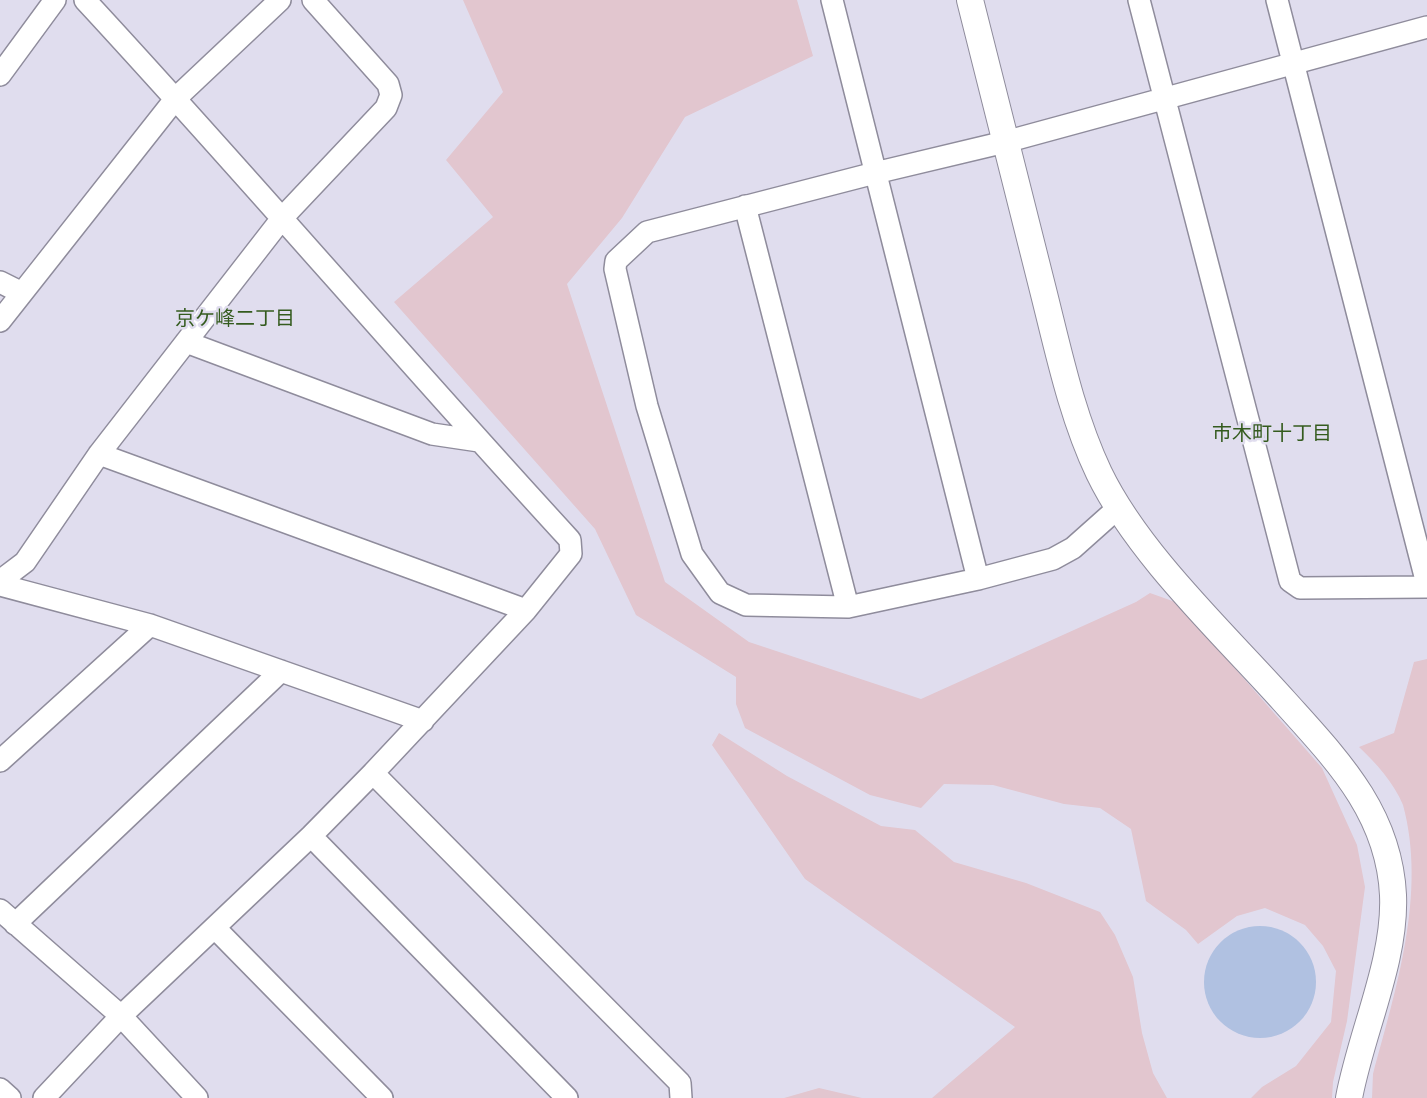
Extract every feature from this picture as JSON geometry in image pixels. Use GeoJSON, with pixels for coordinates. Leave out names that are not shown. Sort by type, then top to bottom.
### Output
{"type":"FeatureCollection","features":[{"type":"Feature","properties":{"kind":"street"},"geometry":{"type":"LineString","coordinates":[[0,75],[55,0]]}},
{"type":"Feature","properties":{"kind":"street"},"geometry":{"type":"LineString","coordinates":[[44,1098],[121,1016],[311,836],[423,721],[525,610],[571,554],[572,546],[570,540],[479,441],[283,217],[85,0]]}},
{"type":"Feature","properties":{"kind":"street"},"geometry":{"type":"LineString","coordinates":[[0,321],[176,98],[279,0]]}},
{"type":"Feature","properties":{"kind":"street"},"geometry":{"type":"LineString","coordinates":[[0,583],[25,562],[99,454],[283,217],[386,108],[391,95],[388,84],[313,0]]}},
{"type":"Feature","properties":{"kind":"street"},"geometry":{"type":"LineString","coordinates":[[832,0],[978,579]]}},
{"type":"Feature","properties":{"kind":"street"},"geometry":{"type":"LineString","coordinates":[[970,0],[1073,407],[1089,451],[1119,507],[1155,558],[1347,771],[1376,822],[1391,876],[1392,924],[1389,948],[1357,1058],[1349,1098]]}},
{"type":"Feature","properties":{"kind":"street"},"geometry":{"type":"LineString","coordinates":[[1139,0],[1290,581],[1300,588],[1427,585],[1277,0]]}},
{"type":"Feature","properties":{"kind":"street"},"geometry":{"type":"LineString","coordinates":[[1119,507],[1073,548],[1053,559],[978,579],[848,607],[746,605],[720,593],[692,554],[647,406],[615,269],[616,261],[647,232],[874,173],[1005,142],[1427,27]]}},
{"type":"Feature","properties":{"kind":"street"},"geometry":{"type":"LineString","coordinates":[[745,206],[848,607]]}},
{"type":"Feature","properties":{"kind":"street"},"geometry":{"type":"LineString","coordinates":[[0,282],[22,293]]}},
{"type":"Feature","properties":{"kind":"street"},"geometry":{"type":"LineString","coordinates":[[186,342],[432,434],[479,441]]}},
{"type":"Feature","properties":{"kind":"street"},"geometry":{"type":"LineString","coordinates":[[99,454],[525,610]]}},
{"type":"Feature","properties":{"kind":"street"},"geometry":{"type":"LineString","coordinates":[[0,583],[150,625],[423,721]]}},
{"type":"Feature","properties":{"kind":"street"},"geometry":{"type":"LineString","coordinates":[[0,761],[150,625]]}},
{"type":"Feature","properties":{"kind":"street"},"geometry":{"type":"LineString","coordinates":[[197,1098],[121,1016],[8,917],[281,671]]}},
{"type":"Feature","properties":{"kind":"street"},"geometry":{"type":"LineString","coordinates":[[373,773],[680,1083],[681,1098]]}},
{"type":"Feature","properties":{"kind":"street"},"geometry":{"type":"LineString","coordinates":[[311,836],[567,1098]]}},
{"type":"Feature","properties":{"kind":"street"},"geometry":{"type":"LineString","coordinates":[[215,928],[382,1098]]}},
{"type":"Feature","properties":{"kind":"street"},"geometry":{"type":"LineString","coordinates":[[0,1089],[10,1098]]}},
{"type":"Feature","properties":{"kind":"shaded area"},"geometry":{"type":"Polygon","coordinates":[[[463,0],[797,0],[813,56],[685,117],[622,218],[567,284],[665,582],[749,642],[921,699],[1136,602],[1150,593],[1178,603],[1322,768],[1357,845],[1365,887],[1347,1021],[1333,1082],[1332,1098],[1251,1098],[1262,1087],[1296,1066],[1331,1022],[1336,971],[1323,946],[1305,925],[1265,908],[1237,916],[1198,944],[1186,930],[1146,901],[1131,829],[1100,808],[1064,804],[993,785],[944,784],[921,808],[870,795],[745,728],[736,704],[736,677],[636,615],[595,529],[394,302],[493,217],[446,160],[503,92],[463,0]]]}},
{"type":"Feature","properties":{"kind":"shaded area"},"geometry":{"type":"Polygon","coordinates":[[[1427,659],[1427,1098],[1372,1098],[1373,1074],[1406,941],[1412,872],[1410,838],[1403,805],[1384,774],[1359,747],[1394,733],[1414,662],[1427,659]]]}},
{"type":"Feature","properties":{"kind":"shaded area"},"geometry":{"type":"Polygon","coordinates":[[[719,733],[787,776],[881,826],[915,830],[954,862],[1026,883],[1100,912],[1115,935],[1133,977],[1142,1033],[1153,1073],[1167,1098],[932,1098],[1015,1027],[805,879],[712,745],[719,733]]]}},
{"type":"Feature","properties":{"kind":"shaded area"},"geometry":{"type":"Polygon","coordinates":[[[819,1088],[862,1098],[784,1098],[819,1088]]]}},
{"type":"Feature","properties":{"kind":"building"},"geometry":{"type":"Polygon","coordinates":[[[1260,926],[1282,930],[1300,942],[1312,960],[1316,982],[1312,1004],[1300,1022],[1282,1034],[1260,1038],[1238,1034],[1220,1022],[1208,1004],[1204,982],[1208,960],[1220,942],[1238,930],[1260,926]]]}},
{"type":"Feature","properties":{"kind":"district","name":"京ケ峰二丁目"},"geometry":{"type":"Point","coordinates":[235,319]}},
{"type":"Feature","properties":{"kind":"district","name":"市木町十丁目"},"geometry":{"type":"Point","coordinates":[1272,434]}}]}
